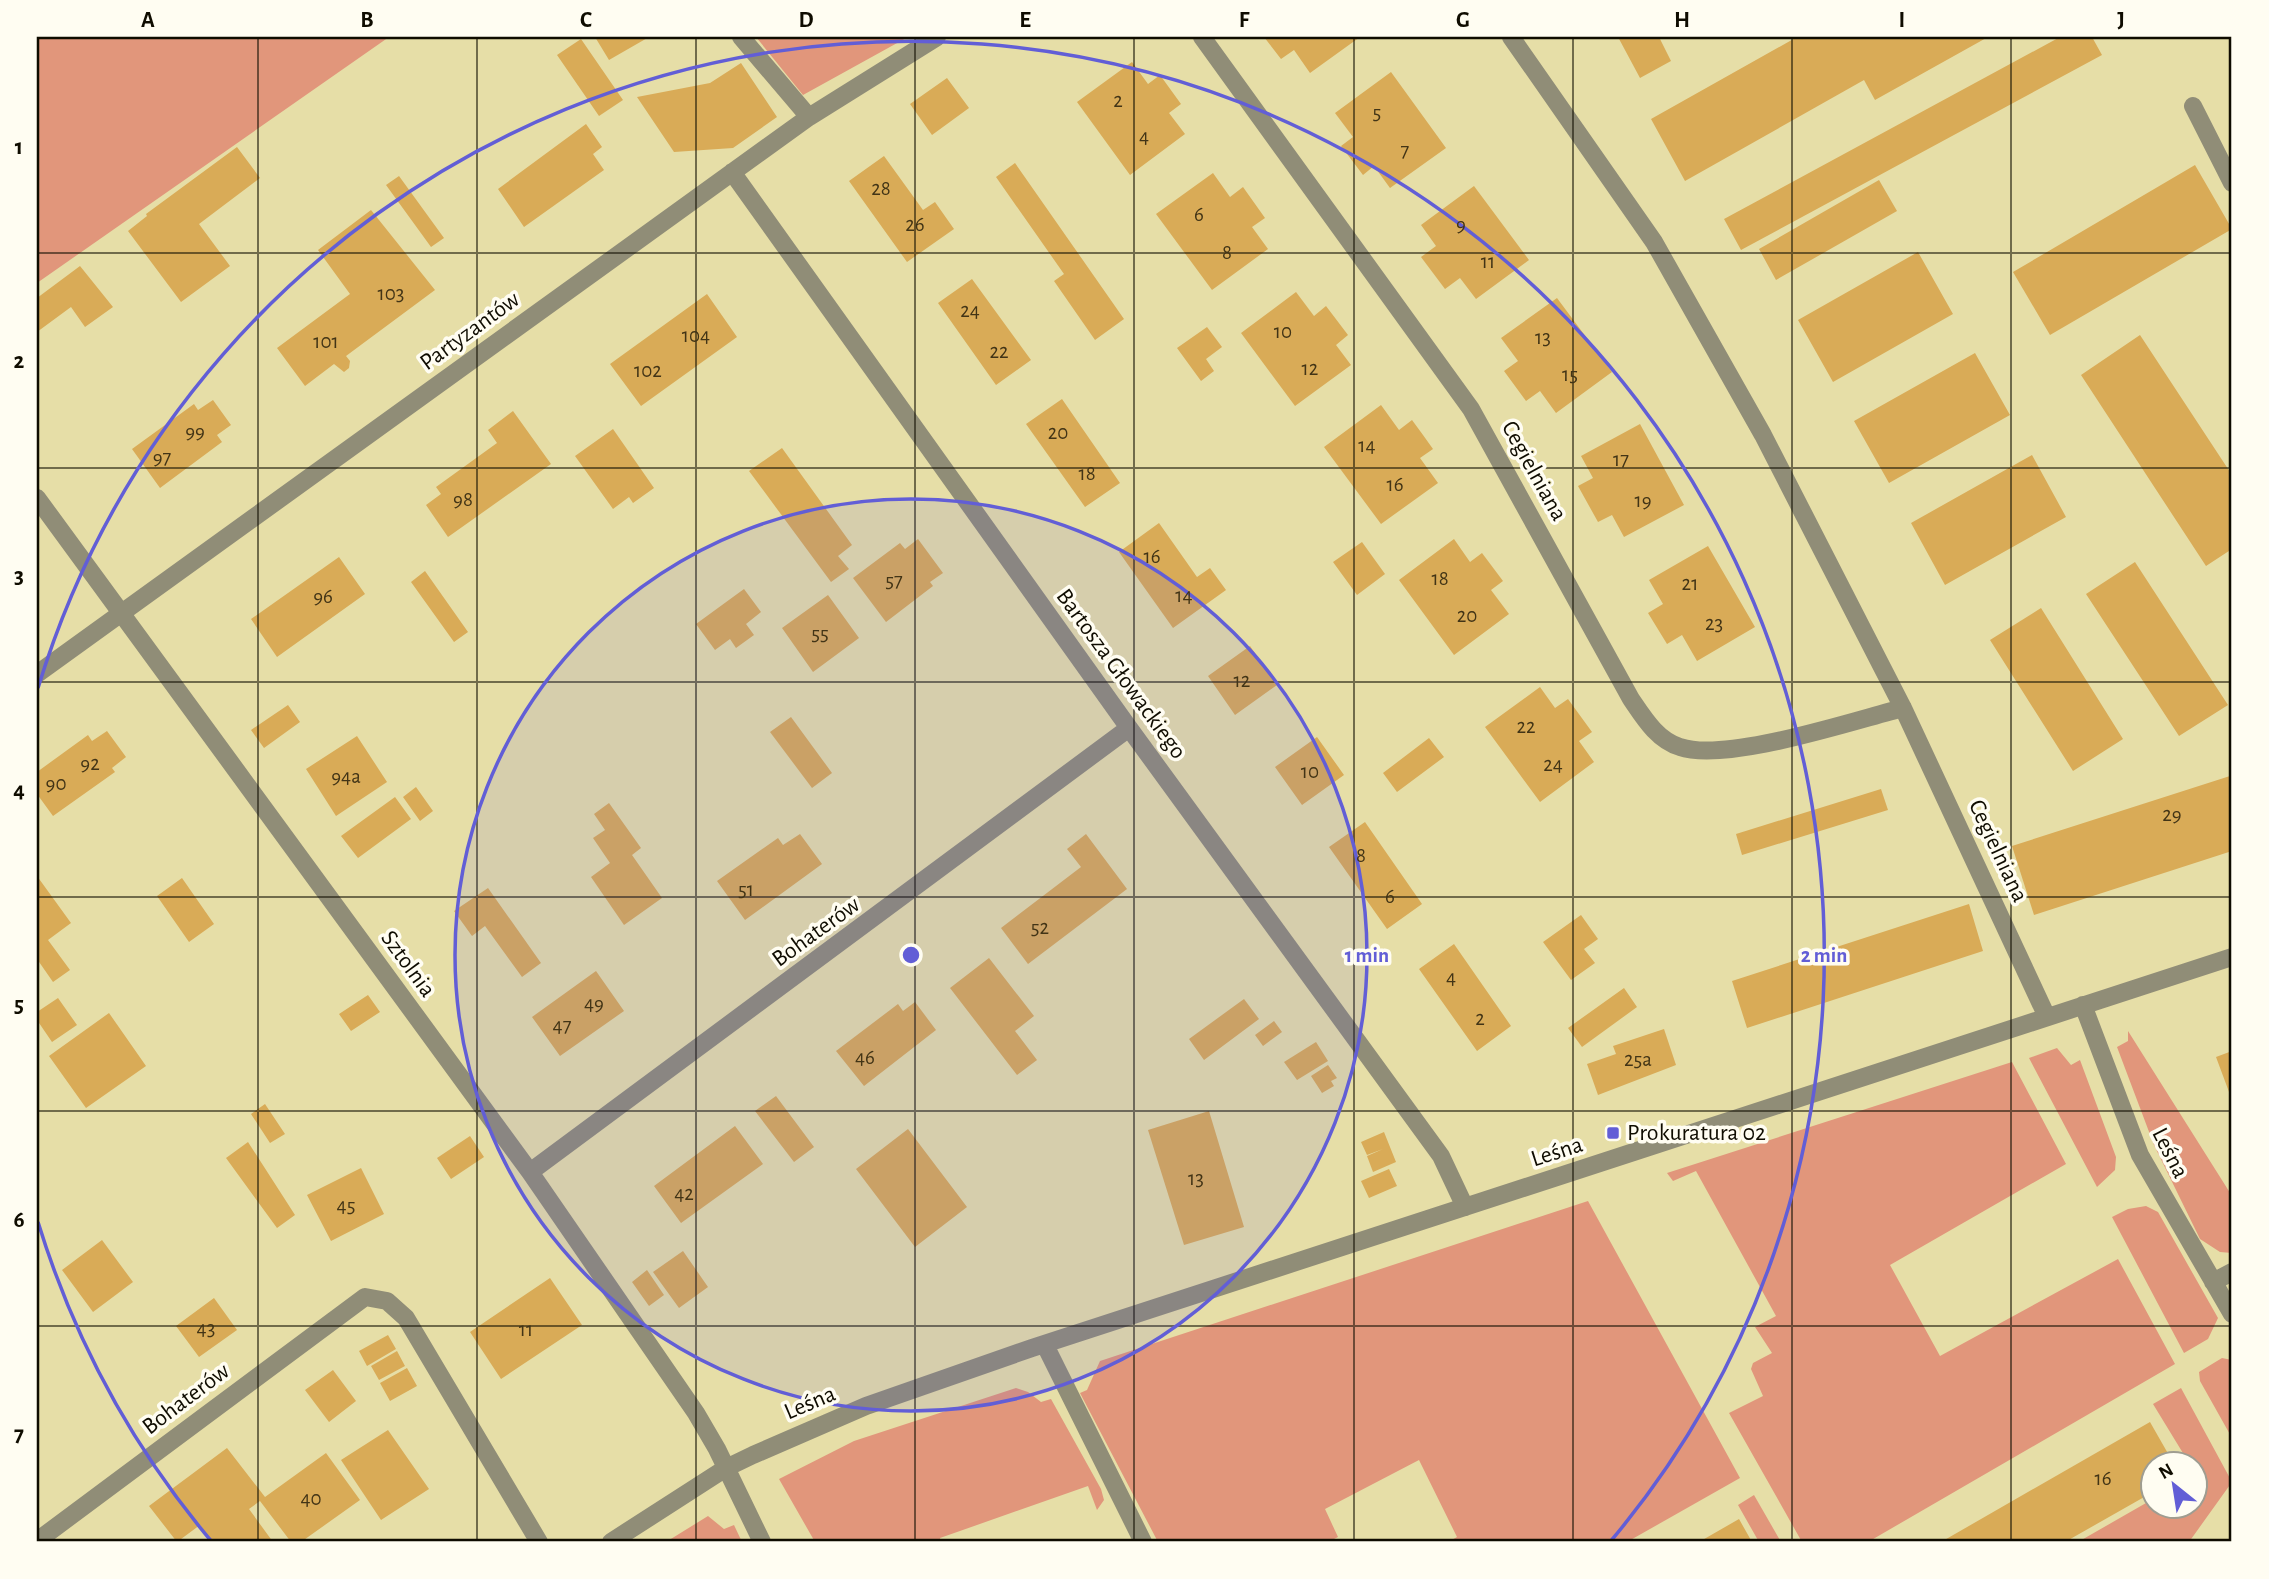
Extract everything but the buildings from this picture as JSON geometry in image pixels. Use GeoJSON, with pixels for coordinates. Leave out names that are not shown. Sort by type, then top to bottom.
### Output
{"type":"FeatureCollection","features":[{"type":"Feature","properties":{"kind":"street"},"geometry":{"type":"LineString","coordinates":[[741,37],[809,117]]}},
{"type":"Feature","properties":{"kind":"street","name":"Partyzantów"},"geometry":{"type":"LineString","coordinates":[[37,674],[809,117],[937,37]]}},
{"type":"Feature","properties":{"kind":"street","name":"Cegielniana"},"geometry":{"type":"LineString","coordinates":[[1202,37],[1471,409],[1631,699],[1654,730],[1676,746],[1698,751],[1750,746],[1903,708]]}},
{"type":"Feature","properties":{"kind":"street","name":"Cegielniana"},"geometry":{"type":"LineString","coordinates":[[1511,37],[1654,242],[1763,435],[1903,708],[2047,1017]]}},
{"type":"Feature","properties":{"kind":"street"},"geometry":{"type":"LineString","coordinates":[[2193,106],[2232,183]]}},
{"type":"Feature","properties":{"kind":"street","name":"Bartosza Głowackiego"},"geometry":{"type":"LineString","coordinates":[[732,172],[1129,728],[1441,1156],[1465,1207]]}},
{"type":"Feature","properties":{"kind":"street","name":"Sztolnia"},"geometry":{"type":"LineString","coordinates":[[37,498],[530,1172],[696,1413],[762,1542]]}},
{"type":"Feature","properties":{"kind":"street","name":"Bohaterów"},"geometry":{"type":"LineString","coordinates":[[530,1172],[1129,728]]}},
{"type":"Feature","properties":{"kind":"street","name":"Leśna"},"geometry":{"type":"LineString","coordinates":[[611,1542],[726,1468],[866,1406],[2232,957]]}},
{"type":"Feature","properties":{"kind":"street","name":"Leśna"},"geometry":{"type":"LineString","coordinates":[[2083,1005],[2140,1156],[2232,1314]]}},
{"type":"Feature","properties":{"kind":"street"},"geometry":{"type":"LineString","coordinates":[[2213,1282],[2232,1272]]}},
{"type":"Feature","properties":{"kind":"street","name":"Bohaterów"},"geometry":{"type":"LineString","coordinates":[[37,1541],[365,1297],[387,1301],[406,1318],[539,1542]]}},
{"type":"Feature","properties":{"kind":"street"},"geometry":{"type":"LineString","coordinates":[[1045,1345],[1143,1542]]}},
{"type":"Feature","properties":{"kind":"shaded area"},"geometry":{"type":"Polygon","coordinates":[[[37,37],[389,37],[37,283],[37,37]]]}},
{"type":"Feature","properties":{"kind":"shaded area"},"geometry":{"type":"Polygon","coordinates":[[[756,37],[908,37],[803,95],[756,37]]]}},
{"type":"Feature","properties":{"kind":"shaded area"},"geometry":{"type":"Polygon","coordinates":[[[2128,1031],[2232,1196],[2232,1253],[2220,1252],[2200,1239],[2154,1145],[2117,1047],[2128,1041],[2128,1031]]]}},
{"type":"Feature","properties":{"kind":"shaded area"},"geometry":{"type":"Polygon","coordinates":[[[2057,1048],[2071,1065],[2080,1060],[2116,1157],[2115,1170],[2097,1187],[2029,1058],[2057,1048]]]}},
{"type":"Feature","properties":{"kind":"shaded area"},"geometry":{"type":"Polygon","coordinates":[[[2012,1062],[2066,1164],[1890,1265],[1940,1356],[2118,1259],[2175,1364],[1868,1542],[1802,1542],[1729,1413],[1763,1396],[1751,1369],[1753,1363],[1772,1353],[1755,1327],[1776,1316],[1696,1171],[1673,1181],[1667,1173],[2012,1062]]]}},
{"type":"Feature","properties":{"kind":"shaded area"},"geometry":{"type":"Polygon","coordinates":[[[1588,1201],[1740,1478],[1627,1542],[1448,1542],[1457,1537],[1419,1460],[1325,1509],[1338,1537],[1328,1542],[1158,1542],[1080,1393],[1087,1390],[1100,1361],[1588,1201]]]}},
{"type":"Feature","properties":{"kind":"shaded area"},"geometry":{"type":"Polygon","coordinates":[[[2146,1206],[2158,1212],[2218,1318],[2208,1339],[2184,1353],[2112,1217],[2128,1209],[2146,1206]]]}},
{"type":"Feature","properties":{"kind":"shaded area"},"geometry":{"type":"Polygon","coordinates":[[[2222,1358],[2232,1360],[2232,1438],[2200,1381],[2199,1372],[2222,1358]]]}},
{"type":"Feature","properties":{"kind":"shaded area"},"geometry":{"type":"Polygon","coordinates":[[[1016,1388],[1028,1392],[1041,1402],[1051,1399],[1101,1489],[1104,1500],[1097,1510],[1088,1486],[940,1538],[941,1542],[815,1542],[779,1479],[854,1441],[1016,1388]]]}},
{"type":"Feature","properties":{"kind":"shaded area"},"geometry":{"type":"Polygon","coordinates":[[[2181,1388],[2232,1482],[2210,1513],[2210,1450],[2181,1450],[2153,1404],[2181,1388]]]}},
{"type":"Feature","properties":{"kind":"shaded area"},"geometry":{"type":"Polygon","coordinates":[[[1754,1495],[1781,1542],[1759,1542],[1738,1505],[1754,1495]]]}},
{"type":"Feature","properties":{"kind":"shaded area"},"geometry":{"type":"Polygon","coordinates":[[[2140,1506],[2140,1520],[2205,1520],[2189,1542],[2078,1542],[2140,1506]]]}},
{"type":"Feature","properties":{"kind":"shaded area"},"geometry":{"type":"Polygon","coordinates":[[[708,1516],[724,1529],[734,1525],[742,1542],[666,1542],[708,1516]]]}},
{"type":"Feature","properties":{"kind":"place","name":"Prokuratura 02"},"geometry":{"type":"Point","coordinates":[1613,1133]}}]}
